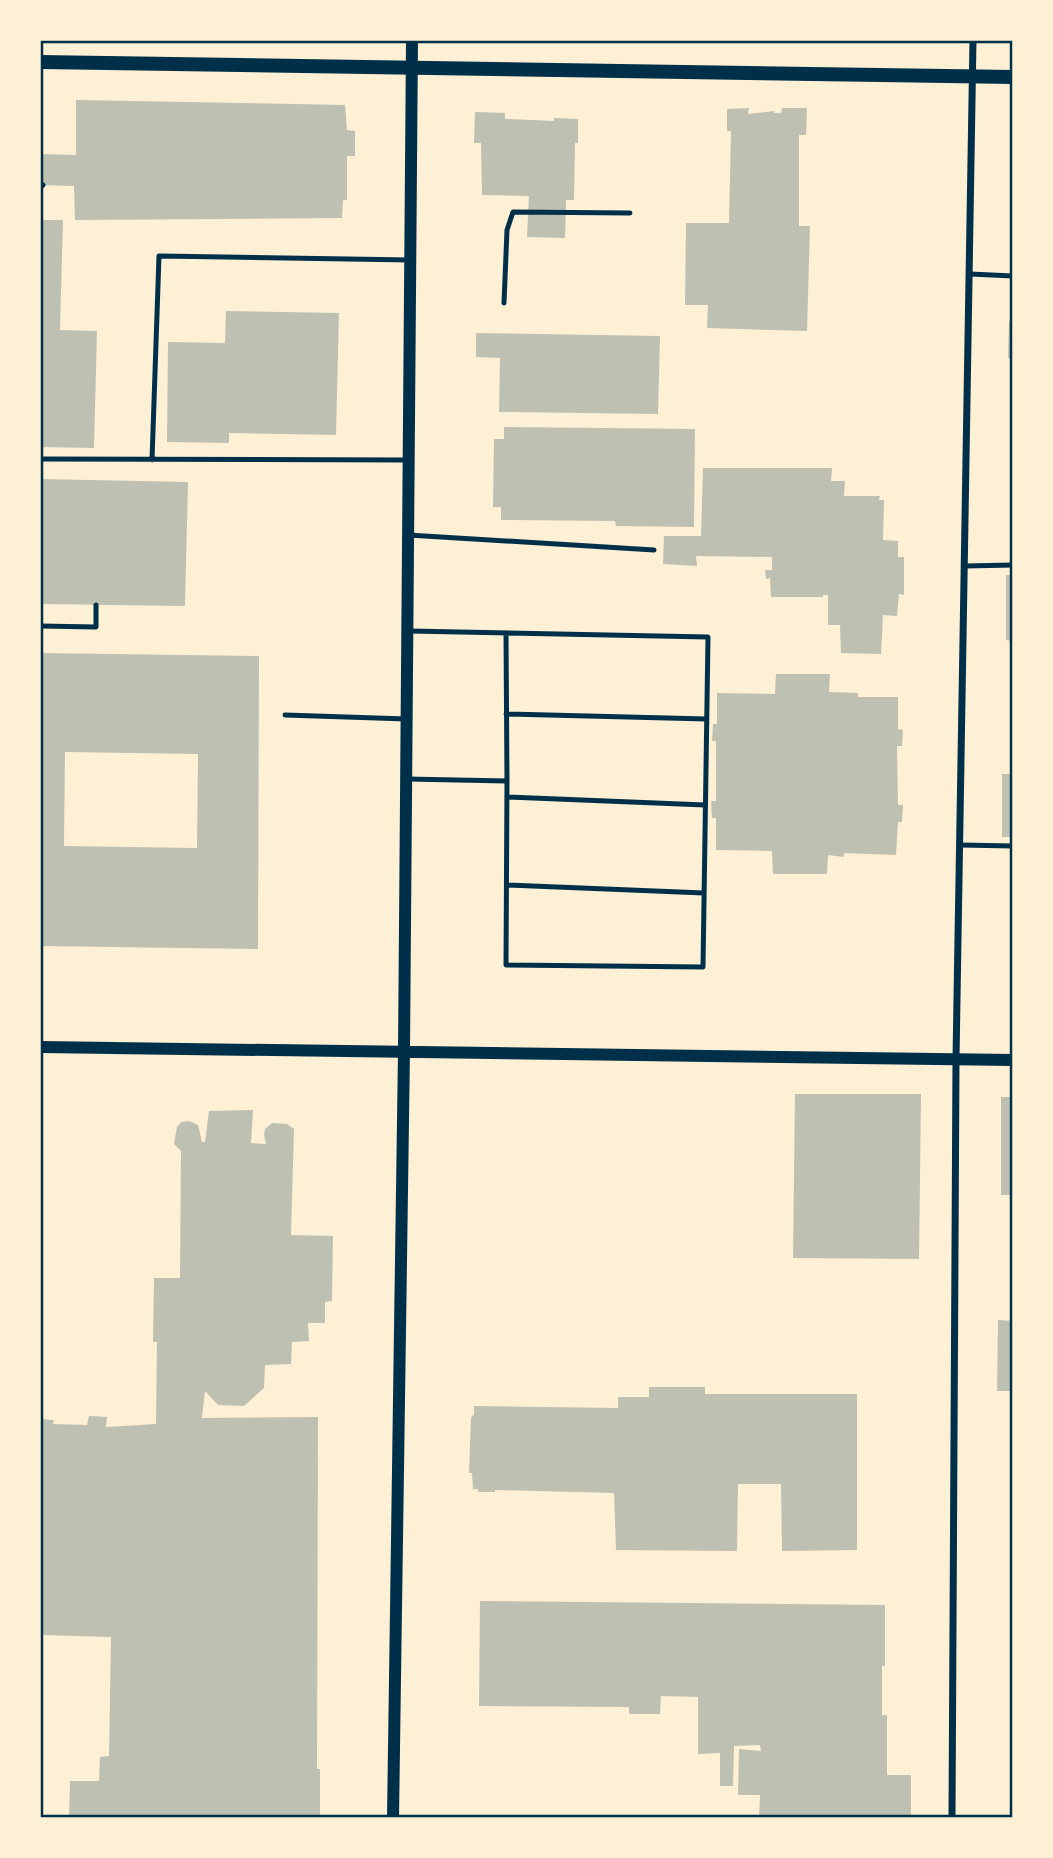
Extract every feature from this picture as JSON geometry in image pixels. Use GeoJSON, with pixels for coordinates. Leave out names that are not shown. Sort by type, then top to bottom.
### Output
{"type":"FeatureCollection","features":[{"type":"Feature","properties":{"kind":"main road"},"geometry":{"type":"LineString","coordinates":[[40,62],[1013,77]]}},
{"type":"Feature","properties":{"kind":"street"},"geometry":{"type":"LineString","coordinates":[[393,1818],[404,1051],[412,40]]}},
{"type":"Feature","properties":{"kind":"street"},"geometry":{"type":"LineString","coordinates":[[952,1818],[956,1059],[973,40]]}},
{"type":"Feature","properties":{"kind":"street"},"geometry":{"type":"LineString","coordinates":[[40,1047],[1013,1060]]}},
{"type":"Feature","properties":{"kind":"lane"},"geometry":{"type":"LineString","coordinates":[[504,303],[507,230],[513,212],[630,212]]}},
{"type":"Feature","properties":{"kind":"lane"},"geometry":{"type":"LineString","coordinates":[[152,460],[159,256],[411,260]]}},
{"type":"Feature","properties":{"kind":"lane"},"geometry":{"type":"LineString","coordinates":[[970,274],[1013,276]]}},
{"type":"Feature","properties":{"kind":"lane"},"geometry":{"type":"LineString","coordinates":[[40,459],[409,460]]}},
{"type":"Feature","properties":{"kind":"lane"},"geometry":{"type":"LineString","coordinates":[[408,535],[654,550]]}},
{"type":"Feature","properties":{"kind":"lane"},"geometry":{"type":"LineString","coordinates":[[965,566],[1013,565]]}},
{"type":"Feature","properties":{"kind":"lane"},"geometry":{"type":"LineString","coordinates":[[40,626],[96,627],[96,605]]}},
{"type":"Feature","properties":{"kind":"lane"},"geometry":{"type":"LineString","coordinates":[[407,631],[708,637],[703,967],[506,965],[506,633]]}},
{"type":"Feature","properties":{"kind":"lane"},"geometry":{"type":"LineString","coordinates":[[506,714],[707,719]]}},
{"type":"Feature","properties":{"kind":"lane"},"geometry":{"type":"LineString","coordinates":[[285,715],[407,719]]}},
{"type":"Feature","properties":{"kind":"lane"},"geometry":{"type":"LineString","coordinates":[[406,779],[507,781]]}},
{"type":"Feature","properties":{"kind":"lane"},"geometry":{"type":"LineString","coordinates":[[507,797],[705,805]]}},
{"type":"Feature","properties":{"kind":"lane"},"geometry":{"type":"LineString","coordinates":[[960,845],[1013,846]]}},
{"type":"Feature","properties":{"kind":"lane"},"geometry":{"type":"LineString","coordinates":[[507,885],[704,893]]}},
{"type":"Feature","properties":{"kind":"building"},"geometry":{"type":"Polygon","coordinates":[[[76,100],[345,105],[347,130],[355,131],[355,156],[347,156],[347,200],[343,200],[342,218],[75,220],[74,186],[40,185],[40,154],[76,155],[76,100]]]}},
{"type":"Feature","properties":{"kind":"building"},"geometry":{"type":"Polygon","coordinates":[[[749,108],[748,114],[774,111],[781,113],[782,108],[807,108],[806,135],[799,135],[799,226],[810,226],[807,331],[707,328],[708,305],[685,305],[686,223],[729,223],[731,131],[727,131],[727,109],[749,108]]]}},
{"type":"Feature","properties":{"kind":"building"},"geometry":{"type":"Polygon","coordinates":[[[475,112],[505,113],[505,119],[578,119],[574,200],[566,200],[565,238],[527,237],[529,196],[482,195],[481,143],[474,143],[475,112]]]}},
{"type":"Feature","properties":{"kind":"building"},"geometry":{"type":"Polygon","coordinates":[[[40,220],[63,220],[60,330],[97,331],[94,448],[40,447],[40,220]]]}},
{"type":"Feature","properties":{"kind":"building"},"geometry":{"type":"Polygon","coordinates":[[[226,311],[339,313],[336,435],[229,433],[229,443],[167,442],[168,342],[225,343],[226,311]]]}},
{"type":"Feature","properties":{"kind":"building"},"geometry":{"type":"Polygon","coordinates":[[[1009,321],[1013,321],[1013,358],[1008,358],[1009,321]]]}},
{"type":"Feature","properties":{"kind":"building"},"geometry":{"type":"Polygon","coordinates":[[[476,333],[660,336],[658,414],[499,412],[500,358],[476,357],[476,333]]]}},
{"type":"Feature","properties":{"kind":"building"},"geometry":{"type":"Polygon","coordinates":[[[504,427],[695,429],[694,527],[616,526],[615,521],[501,520],[501,507],[493,507],[494,439],[504,439],[504,427]]]}},
{"type":"Feature","properties":{"kind":"building"},"geometry":{"type":"Polygon","coordinates":[[[703,468],[832,468],[831,481],[845,481],[844,496],[880,496],[879,500],[884,500],[883,540],[898,541],[898,557],[904,557],[904,595],[899,594],[897,616],[883,615],[881,654],[841,653],[840,625],[828,625],[828,595],[771,597],[770,578],[766,579],[765,570],[772,570],[772,557],[696,556],[697,566],[663,564],[664,536],[701,536],[703,468]]]}},
{"type":"Feature","properties":{"kind":"building"},"geometry":{"type":"Polygon","coordinates":[[[40,479],[188,482],[185,606],[40,604],[40,479]]]}},
{"type":"Feature","properties":{"kind":"building"},"geometry":{"type":"Polygon","coordinates":[[[1006,575],[1013,575],[1013,641],[1006,640],[1006,575]]]}},
{"type":"Feature","properties":{"kind":"building"},"geometry":{"type":"Polygon","coordinates":[[[40,653],[259,656],[258,949],[40,946],[40,653]],[[65,752],[64,846],[197,848],[198,754],[65,752]]]}},
{"type":"Feature","properties":{"kind":"building"},"geometry":{"type":"Polygon","coordinates":[[[776,674],[830,674],[829,692],[858,693],[858,697],[898,697],[898,729],[903,730],[902,746],[897,746],[898,805],[903,805],[902,822],[898,822],[896,855],[828,855],[827,874],[773,874],[772,851],[716,850],[716,818],[712,818],[711,801],[716,801],[716,741],[712,741],[713,724],[717,724],[717,693],[775,694],[776,674]]]}},
{"type":"Feature","properties":{"kind":"building"},"geometry":{"type":"Polygon","coordinates":[[[1002,774],[1013,774],[1013,837],[1002,837],[1002,774]]]}},
{"type":"Feature","properties":{"kind":"building"},"geometry":{"type":"Polygon","coordinates":[[[795,1094],[921,1094],[919,1259],[793,1258],[795,1094]]]}},
{"type":"Feature","properties":{"kind":"building"},"geometry":{"type":"Polygon","coordinates":[[[1001,1097],[1013,1097],[1013,1195],[1001,1195],[1001,1097]]]}},
{"type":"Feature","properties":{"kind":"building"},"geometry":{"type":"Polygon","coordinates":[[[253,1110],[251,1143],[266,1144],[265,1129],[272,1123],[287,1124],[294,1129],[291,1235],[333,1236],[332,1301],[325,1302],[325,1323],[308,1323],[309,1341],[292,1342],[291,1364],[265,1365],[264,1388],[244,1406],[218,1405],[205,1391],[202,1418],[318,1417],[317,1769],[320,1769],[320,1818],[69,1818],[70,1781],[99,1781],[100,1757],[109,1756],[111,1637],[40,1635],[40,1419],[54,1420],[53,1424],[87,1425],[89,1416],[107,1417],[106,1427],[156,1424],[157,1342],[153,1342],[154,1278],[180,1278],[181,1151],[174,1144],[177,1127],[181,1122],[189,1121],[198,1125],[202,1142],[205,1142],[209,1111],[253,1110]]]}},
{"type":"Feature","properties":{"kind":"building"},"geometry":{"type":"Polygon","coordinates":[[[998,1320],[1013,1321],[1013,1391],[997,1391],[998,1320]]]}},
{"type":"Feature","properties":{"kind":"building"},"geometry":{"type":"Polygon","coordinates":[[[649,1387],[705,1387],[705,1394],[857,1394],[857,1550],[782,1551],[781,1484],[738,1484],[737,1551],[616,1550],[614,1493],[495,1490],[478,1492],[478,1489],[473,1489],[472,1473],[469,1473],[474,1406],[618,1408],[618,1397],[649,1397],[649,1387]]]}},
{"type":"Feature","properties":{"kind":"building"},"geometry":{"type":"Polygon","coordinates":[[[480,1601],[885,1605],[882,1715],[887,1715],[887,1775],[911,1775],[911,1818],[759,1818],[760,1795],[738,1795],[739,1749],[761,1751],[760,1745],[734,1746],[733,1786],[720,1786],[720,1753],[698,1754],[698,1697],[661,1696],[660,1714],[629,1714],[629,1707],[479,1706],[480,1601]]]}}]}
